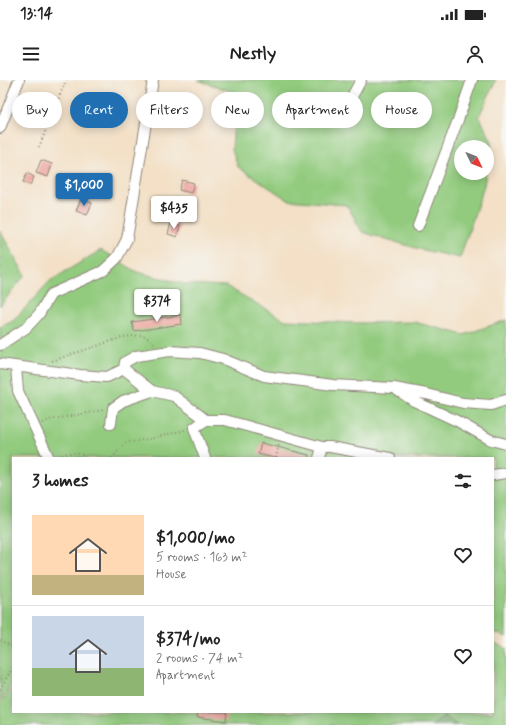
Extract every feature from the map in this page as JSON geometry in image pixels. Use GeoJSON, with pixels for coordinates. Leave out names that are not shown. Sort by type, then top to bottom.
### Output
{"type":"FeatureCollection","features":[{"type":"Feature","properties":{"kind":"street"},"geometry":{"type":"LineString","coordinates":[[0,128],[19,80]]}},
{"type":"Feature","properties":{"kind":"street"},"geometry":{"type":"LineString","coordinates":[[0,345],[26,328],[39,314],[51,294],[103,270],[117,258],[127,239],[153,80]]}},
{"type":"Feature","properties":{"kind":"street"},"geometry":{"type":"LineString","coordinates":[[354,92],[361,80]]}},
{"type":"Feature","properties":{"kind":"street"},"geometry":{"type":"LineString","coordinates":[[418,226],[472,80]]}},
{"type":"Feature","properties":{"kind":"street"},"geometry":{"type":"LineString","coordinates":[[124,369],[125,362],[136,356],[170,351],[200,353],[223,359],[264,376],[333,385],[394,388],[463,403],[491,405],[506,400]]}},
{"type":"Feature","properties":{"kind":"street"},"geometry":{"type":"LineString","coordinates":[[0,364],[80,375],[107,377],[124,369]]}},
{"type":"Feature","properties":{"kind":"street"},"geometry":{"type":"LineString","coordinates":[[16,366],[18,391],[49,457]]}},
{"type":"Feature","properties":{"kind":"street"},"geometry":{"type":"LineString","coordinates":[[124,369],[152,391],[174,396],[206,420]]}},
{"type":"Feature","properties":{"kind":"street"},"geometry":{"type":"LineString","coordinates":[[394,388],[414,401],[457,421],[490,440],[506,444]]}},
{"type":"Feature","properties":{"kind":"street"},"geometry":{"type":"LineString","coordinates":[[111,424],[112,408],[123,401],[152,391]]}},
{"type":"Feature","properties":{"kind":"street"},"geometry":{"type":"LineString","coordinates":[[205,457],[194,428],[206,420],[225,420],[322,447],[330,447],[385,457]]}},
{"type":"Feature","properties":{"kind":"street"},"geometry":{"type":"LineString","coordinates":[[319,457],[322,447]]}},
{"type":"Feature","properties":{"kind":"street"},"geometry":{"type":"LineString","coordinates":[[494,475],[506,473]]}},
{"type":"Feature","properties":{"kind":"path"},"geometry":{"type":"LineString","coordinates":[[39,146],[66,80]]}},
{"type":"Feature","properties":{"kind":"path"},"geometry":{"type":"LineString","coordinates":[[49,361],[123,336],[142,335],[154,341],[159,353]]}},
{"type":"Feature","properties":{"kind":"path"},"geometry":{"type":"LineString","coordinates":[[42,424],[49,420],[105,409]]}},
{"type":"Feature","properties":{"kind":"path"},"geometry":{"type":"LineString","coordinates":[[113,457],[125,443],[154,438],[194,428]]}},
{"type":"Feature","properties":{"kind":"path"},"geometry":{"type":"LineString","coordinates":[[276,457],[280,435]]}},
{"type":"Feature","properties":{"kind":"path"},"geometry":{"type":"LineString","coordinates":[[53,457],[71,452],[86,457]]}},
{"type":"Feature","properties":{"kind":"path"},"geometry":{"type":"LineString","coordinates":[[0,640],[12,646]]}},
{"type":"Feature","properties":{"kind":"path"},"geometry":{"type":"LineString","coordinates":[[0,689],[12,669]]}},
{"type":"Feature","properties":{"kind":"green space"},"geometry":{"type":"Polygon","coordinates":[[[198,80],[496,80],[479,116],[491,140],[454,140],[454,180],[485,180],[460,258],[419,249],[362,232],[347,205],[288,200],[238,167],[232,149],[234,128],[264,128],[264,92],[233,92],[198,80]]]}},
{"type":"Feature","properties":{"kind":"green space"},"geometry":{"type":"Polygon","coordinates":[[[0,231],[25,275],[0,306],[0,231]]]}},
{"type":"Feature","properties":{"kind":"green space"},"geometry":{"type":"Polygon","coordinates":[[[101,250],[137,272],[184,284],[226,286],[285,320],[357,323],[414,322],[464,335],[506,320],[506,637],[494,632],[494,457],[12,457],[12,683],[0,701],[0,327],[13,321],[50,281],[101,250]]]}},
{"type":"Feature","properties":{"kind":"green space"},"geometry":{"type":"Polygon","coordinates":[[[494,642],[506,648],[506,725],[0,725],[0,704],[12,687],[12,713],[494,713],[494,642]]]}},
{"type":"Feature","properties":{"kind":"green space"},"geometry":{"type":"Polygon","coordinates":[[[444,716],[457,725],[432,725],[444,716]]]}},
{"type":"Feature","properties":{"kind":"building"},"geometry":{"type":"Polygon","coordinates":[[[41,160],[52,164],[48,177],[36,173],[41,160]]]}},
{"type":"Feature","properties":{"kind":"building"},"geometry":{"type":"Polygon","coordinates":[[[27,173],[34,177],[30,185],[23,182],[27,173]]]}},
{"type":"Feature","properties":{"kind":"building"},"geometry":{"type":"Polygon","coordinates":[[[182,180],[194,183],[191,193],[179,190],[182,180]]]}},
{"type":"Feature","properties":{"kind":"building"},"geometry":{"type":"Polygon","coordinates":[[[81,199],[92,203],[87,215],[76,211],[81,199]]]}},
{"type":"Feature","properties":{"kind":"building"},"geometry":{"type":"Polygon","coordinates":[[[171,223],[180,226],[177,237],[168,234],[171,223]]]}},
{"type":"Feature","properties":{"kind":"building"},"geometry":{"type":"Polygon","coordinates":[[[181,315],[182,324],[134,331],[132,322],[181,315]]]}},
{"type":"Feature","properties":{"kind":"building"},"geometry":{"type":"Polygon","coordinates":[[[261,443],[309,455],[309,457],[270,457],[258,454],[261,443]]]}},
{"type":"Feature","properties":{"kind":"building"},"geometry":{"type":"Polygon","coordinates":[[[198,713],[227,713],[226,721],[197,717],[198,713]]]}}]}
